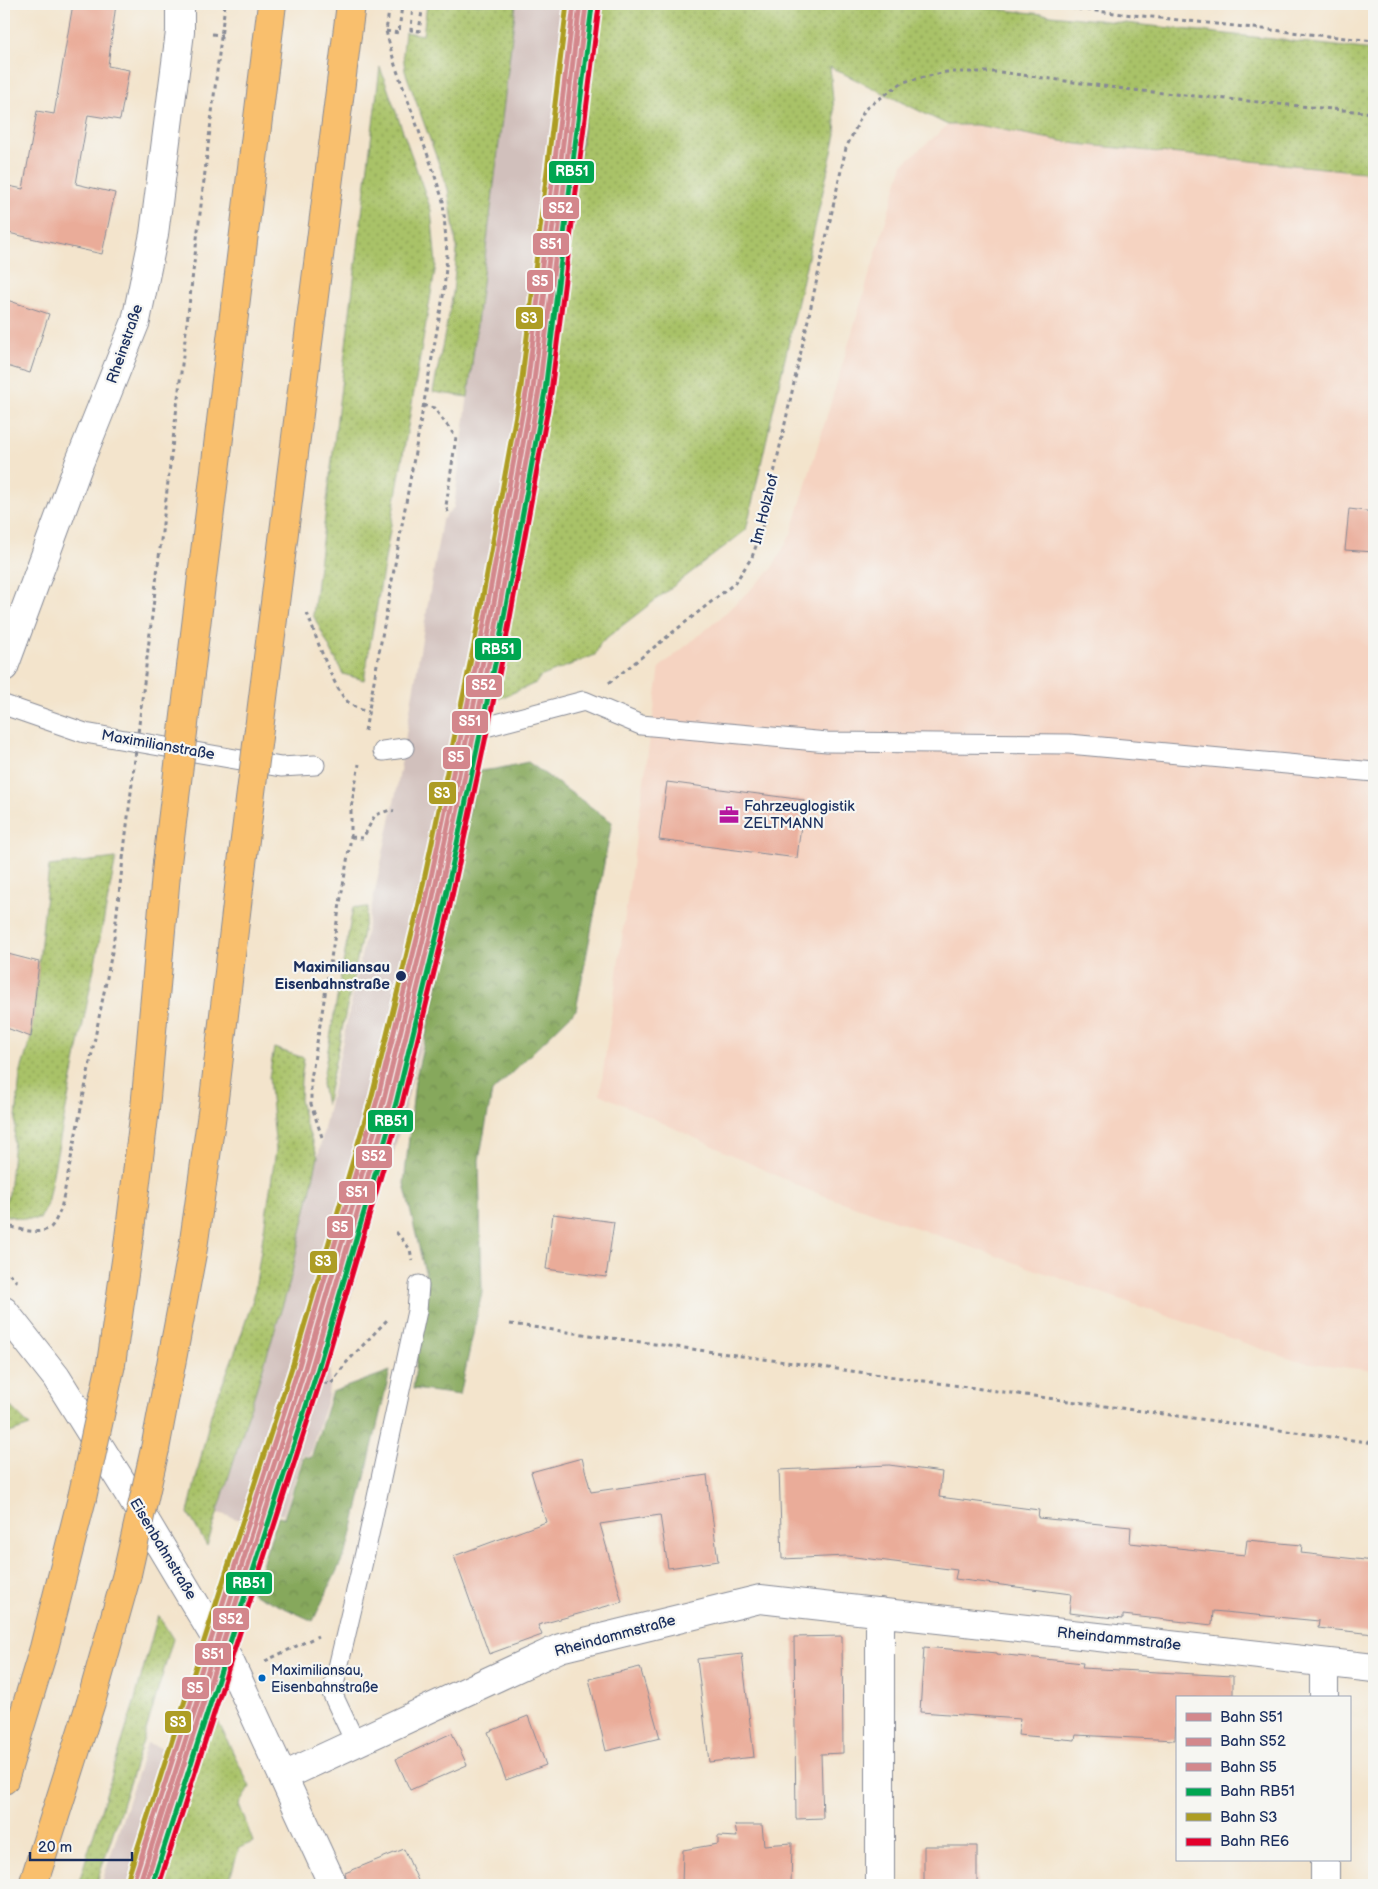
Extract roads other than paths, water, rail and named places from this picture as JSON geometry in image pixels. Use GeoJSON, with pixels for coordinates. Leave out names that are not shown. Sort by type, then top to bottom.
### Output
{"type":"FeatureCollection","features":[{"type":"Feature","properties":{"kind":"highway"},"geometry":{"type":"LineString","coordinates":[[4,1780],[44,1648],[82,1498],[111,1364],[145,1109],[167,863],[272,4]]}},
{"type":"Feature","properties":{"kind":"highway"},"geometry":{"type":"LineString","coordinates":[[33,1885],[88,1712],[127,1574],[155,1449],[193,1248],[214,1099],[241,871],[351,4]]}},
{"type":"Feature","properties":{"kind":"street","name":"Rheinstraße"},"geometry":{"type":"LineString","coordinates":[[4,667],[76,470],[136,321],[154,234],[180,32],[180,4]]}},
{"type":"Feature","properties":{"kind":"street","name":"Eisenbahnstraße"},"geometry":{"type":"LineString","coordinates":[[4,1311],[56,1377],[230,1662],[333,1885]]}},
{"type":"Feature","properties":{"kind":"street","name":"Rheindammstraße"},"geometry":{"type":"LineString","coordinates":[[284,1776],[560,1648],[760,1599],[1374,1668]]}},
{"type":"Feature","properties":{"kind":"street"},"geometry":{"type":"LineString","coordinates":[[880,1612],[880,1885]]}},
{"type":"Feature","properties":{"kind":"street"},"geometry":{"type":"LineString","coordinates":[[1324,1662],[1324,1696]]}},
{"type":"Feature","properties":{"kind":"street"},"geometry":{"type":"LineString","coordinates":[[1325,1862],[1325,1885]]}},
{"type":"Feature","properties":{"kind":"lane"},"geometry":{"type":"LineString","coordinates":[[490,726],[584,701],[641,725],[827,742],[1069,744],[1374,772]]}},
{"type":"Feature","properties":{"kind":"lane","name":"Maximilianstraße"},"geometry":{"type":"LineString","coordinates":[[4,704],[85,733],[281,767],[316,765]]}},
{"type":"Feature","properties":{"kind":"lane"},"geometry":{"type":"LineString","coordinates":[[383,751],[404,748]]}},
{"type":"Feature","properties":{"kind":"lane"},"geometry":{"type":"LineString","coordinates":[[356,1744],[332,1693],[417,1311],[419,1284]]}},
{"type":"Feature","properties":{"kind":"rail line","name":"S3"},"geometry":{"type":"LineString","coordinates":[[127,1881],[293,1364],[372,1096],[418,908],[474,645],[521,387],[567,4]]}},
{"type":"Feature","properties":{"kind":"rail line","name":"S5"},"geometry":{"type":"LineString","coordinates":[[133,1883],[299,1366],[378,1097],[424,910],[480,646],[527,388],[574,4]]}},
{"type":"Feature","properties":{"kind":"rail line","name":"S51"},"geometry":{"type":"LineString","coordinates":[[139,1885],[305,1368],[384,1099],[430,911],[486,647],[533,389],[580,4]]}},
{"type":"Feature","properties":{"kind":"rail line","name":"S52"},"geometry":{"type":"LineString","coordinates":[[145,1885],[311,1370],[390,1101],[436,912],[492,648],[539,390],[586,5]]}},
{"type":"Feature","properties":{"kind":"rail line","name":"RB51"},"geometry":{"type":"LineString","coordinates":[[152,1885],[317,1372],[396,1103],[442,914],[498,650],[545,391],[592,6]]}},
{"type":"Feature","properties":{"kind":"rail line","name":"RE6"},"geometry":{"type":"LineString","coordinates":[[159,1885],[323,1373],[402,1104],[448,915],[504,651],[551,392],[599,6]]}},
{"type":"Feature","properties":{"kind":"place","name":"Fahrzeuglogistik ZELTMANN"},"geometry":{"type":"Point","coordinates":[729,815]}},
{"type":"Feature","properties":{"kind":"place","name":"Maximiliansau Eisenbahnstraße"},"geometry":{"type":"Point","coordinates":[401,976]}},
{"type":"Feature","properties":{"kind":"place","name":"Maximiliansau, Eisenbahnstraße"},"geometry":{"type":"Point","coordinates":[262,1678]}}]}
